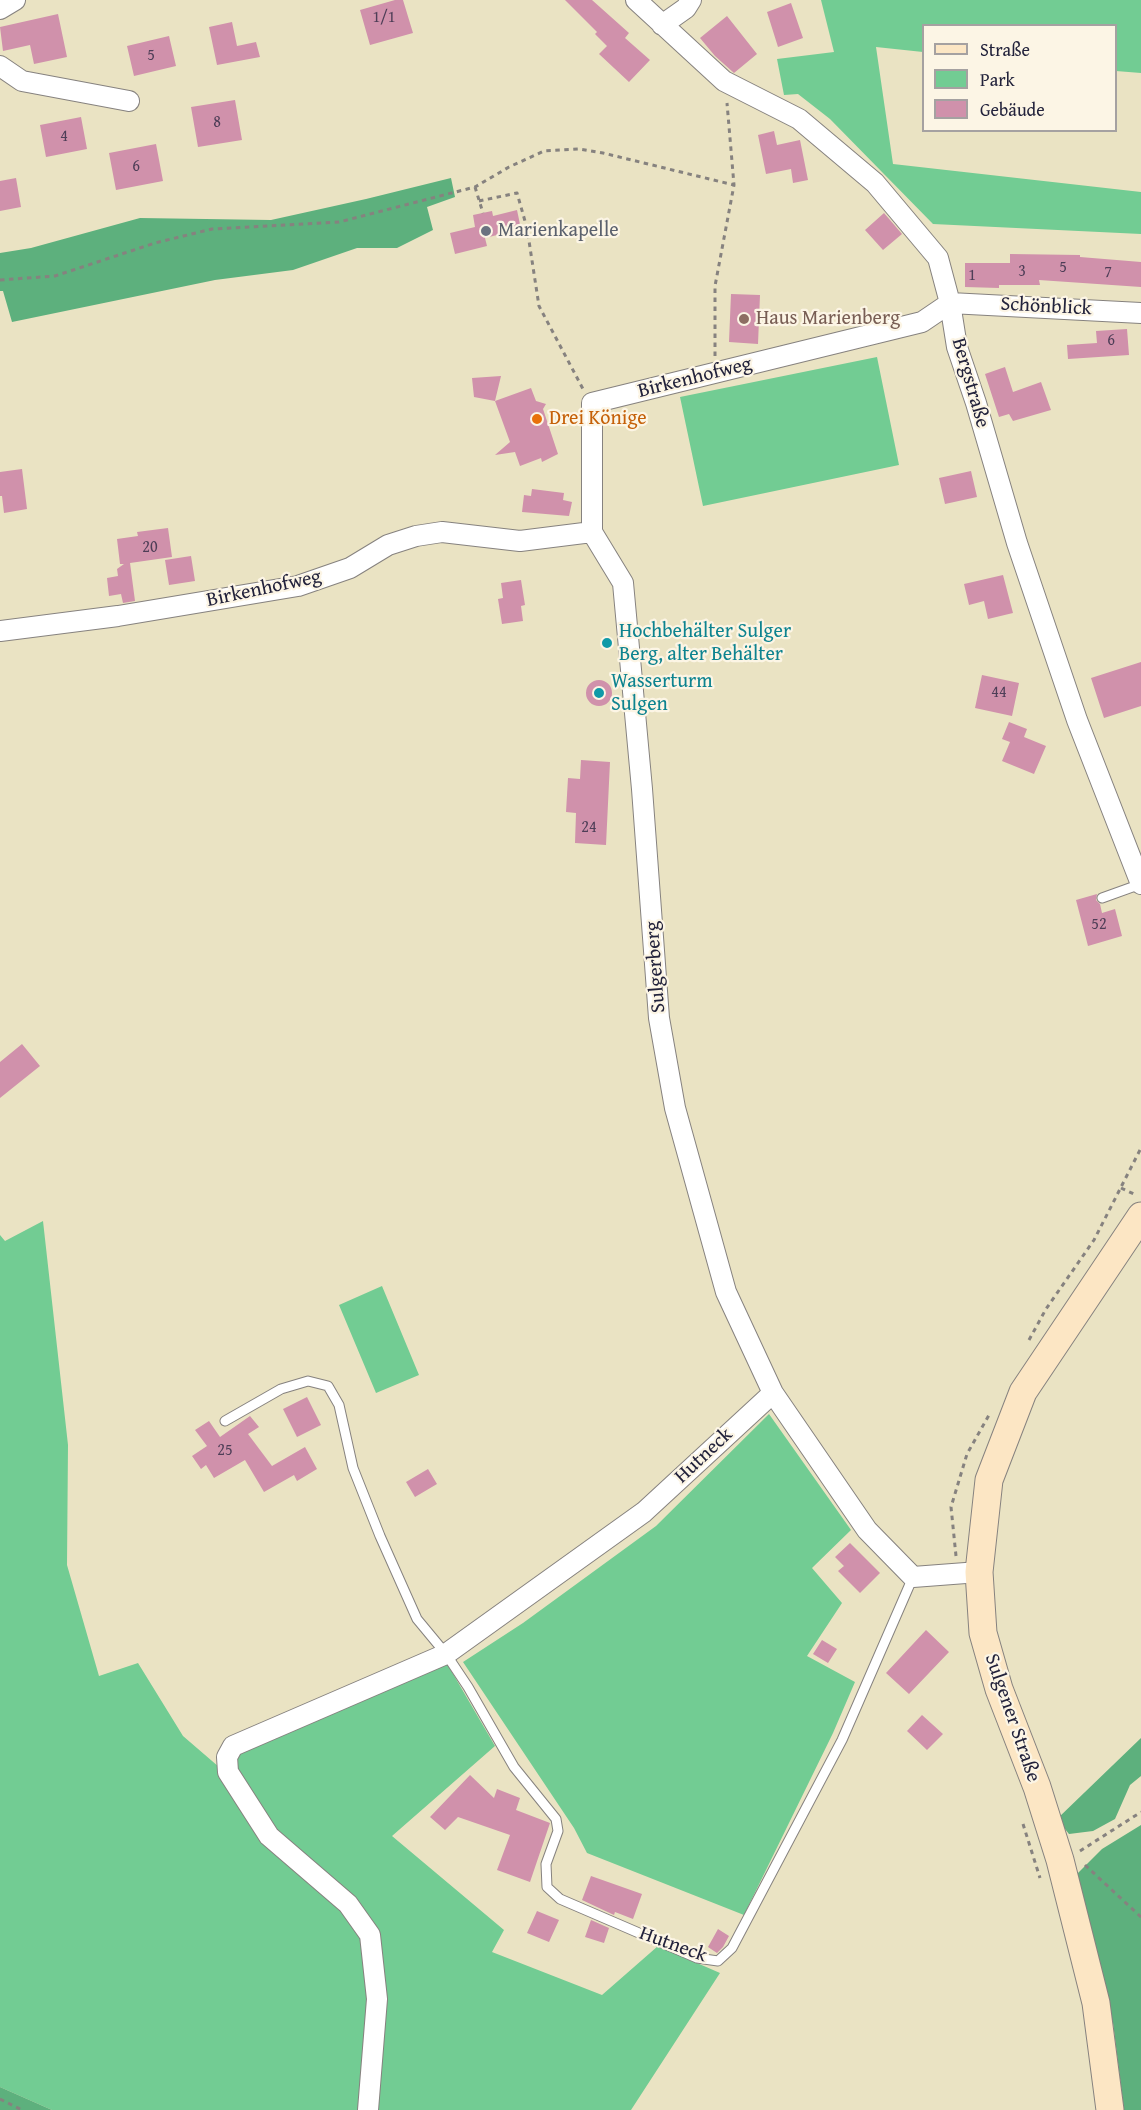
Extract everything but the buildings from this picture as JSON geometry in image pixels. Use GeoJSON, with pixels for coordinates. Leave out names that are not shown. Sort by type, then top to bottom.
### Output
{"type":"FeatureCollection","features":[{"type":"Feature","properties":{"kind":"main road","name":"Sulgener Straße"},"geometry":{"type":"LineString","coordinates":[[1110,2110],[1096,2002],[1060,1860],[1037,1787],[999,1689],[983,1633],[979,1572],[989,1480],[1023,1392],[1141,1216]]}},
{"type":"Feature","properties":{"kind":"street"},"geometry":{"type":"LineString","coordinates":[[0,9],[15,0]]}},
{"type":"Feature","properties":{"kind":"street","name":"Bergstraße"},"geometry":{"type":"LineString","coordinates":[[636,0],[724,81],[799,119],[875,183],[938,258],[951,303],[957,347],[1017,543],[1077,720],[1141,884]]}},
{"type":"Feature","properties":{"kind":"street"},"geometry":{"type":"LineString","coordinates":[[662,25],[687,8],[691,0]]}},
{"type":"Feature","properties":{"kind":"street"},"geometry":{"type":"LineString","coordinates":[[0,66],[22,81],[129,100]]}},
{"type":"Feature","properties":{"kind":"street","name":"Schönblick"},"geometry":{"type":"LineString","coordinates":[[951,303],[1141,313]]}},
{"type":"Feature","properties":{"kind":"street","name":"Birkenhofweg"},"geometry":{"type":"LineString","coordinates":[[592,403],[922,322],[951,303]]}},
{"type":"Feature","properties":{"kind":"street"},"geometry":{"type":"LineString","coordinates":[[592,403],[592,532]]}},
{"type":"Feature","properties":{"kind":"street","name":"Birkenhofweg"},"geometry":{"type":"LineString","coordinates":[[0,632],[118,616],[298,586],[350,568],[388,545],[416,536],[442,532],[520,541],[592,532]]}},
{"type":"Feature","properties":{"kind":"street","name":"Sulgerberg"},"geometry":{"type":"LineString","coordinates":[[592,532],[623,583],[659,1018],[675,1108],[726,1292],[773,1393]]}},
{"type":"Feature","properties":{"kind":"street"},"geometry":{"type":"LineString","coordinates":[[773,1393],[867,1530],[913,1577],[979,1572]]}},
{"type":"Feature","properties":{"kind":"street","name":"Hutneck"},"geometry":{"type":"LineString","coordinates":[[368,2110],[377,1998],[370,1935],[348,1904],[269,1836],[228,1772],[227,1757],[233,1746],[446,1654],[644,1512],[773,1393]]}},
{"type":"Feature","properties":{"kind":"lane"},"geometry":{"type":"LineString","coordinates":[[1102,898],[1141,884]]}},
{"type":"Feature","properties":{"kind":"lane","name":"Hutneck"},"geometry":{"type":"LineString","coordinates":[[225,1421],[281,1389],[308,1381],[328,1386],[339,1405],[353,1468],[417,1619],[446,1654],[468,1687],[514,1767],[556,1819],[558,1831],[546,1864],[547,1887],[560,1899],[696,1958],[718,1962],[732,1948],[842,1740],[913,1577]]}},
{"type":"Feature","properties":{"kind":"path"},"geometry":{"type":"LineString","coordinates":[[715,372],[715,286],[734,185],[727,107]]}},
{"type":"Feature","properties":{"kind":"path"},"geometry":{"type":"LineString","coordinates":[[0,280],[55,276],[155,243],[212,229],[339,222],[475,187],[509,167],[544,151],[579,149],[603,153],[734,185]]}},
{"type":"Feature","properties":{"kind":"path"},"geometry":{"type":"LineString","coordinates":[[475,187],[483,213]]}},
{"type":"Feature","properties":{"kind":"path"},"geometry":{"type":"LineString","coordinates":[[478,201],[518,193],[527,228],[538,306],[592,403]]}},
{"type":"Feature","properties":{"kind":"path"},"geometry":{"type":"LineString","coordinates":[[1121,1188],[1141,1197]]}},
{"type":"Feature","properties":{"kind":"path"},"geometry":{"type":"LineString","coordinates":[[1075,1855],[1141,1812]]}},
{"type":"Feature","properties":{"kind":"path"},"geometry":{"type":"LineString","coordinates":[[1083,1863],[1141,1917]]}},
{"type":"Feature","properties":{"kind":"path"},"geometry":{"type":"LineString","coordinates":[[1037,1869],[1040,1879]]}},
{"type":"Feature","properties":{"kind":"path"},"geometry":{"type":"LineString","coordinates":[[0,2099],[22,2110]]}},
{"type":"Feature","properties":{"kind":"green space"},"geometry":{"type":"Polygon","coordinates":[[[821,0],[1141,0],[1141,73],[1117,71],[1117,24],[922,24],[922,52],[876,47],[893,164],[1141,192],[1141,234],[933,224],[830,119],[798,94],[784,95],[777,59],[834,52],[821,0]]]}},
{"type":"Feature","properties":{"kind":"green space"},"geometry":{"type":"Polygon","coordinates":[[[451,178],[455,197],[427,207],[433,230],[397,248],[357,248],[293,270],[215,280],[12,322],[3,291],[0,291],[0,253],[31,248],[140,218],[271,220],[451,178]]]}},
{"type":"Feature","properties":{"kind":"green space"},"geometry":{"type":"Polygon","coordinates":[[[877,357],[899,465],[703,506],[680,397],[877,357]]]}},
{"type":"Feature","properties":{"kind":"green space"},"geometry":{"type":"Polygon","coordinates":[[[43,1221],[68,1445],[67,1565],[99,1676],[138,1663],[183,1736],[219,1767],[361,1929],[372,1975],[362,2110],[52,2110],[0,2087],[0,1235],[5,1241],[43,1221]]]}},
{"type":"Feature","properties":{"kind":"green space"},"geometry":{"type":"Polygon","coordinates":[[[382,1286],[419,1375],[376,1393],[339,1305],[382,1286]]]}},
{"type":"Feature","properties":{"kind":"green space"},"geometry":{"type":"Polygon","coordinates":[[[769,1414],[851,1530],[812,1568],[842,1603],[807,1656],[855,1682],[833,1733],[744,1915],[587,1853],[574,1828],[463,1662],[523,1623],[656,1526],[769,1414]]]}},
{"type":"Feature","properties":{"kind":"green space"},"geometry":{"type":"Polygon","coordinates":[[[445,1660],[495,1746],[392,1836],[504,1930],[492,1952],[602,1995],[658,1946],[720,1973],[631,2110],[372,2110],[380,1953],[277,1831],[234,1771],[235,1747],[445,1660]]]}},
{"type":"Feature","properties":{"kind":"green space"},"geometry":{"type":"Polygon","coordinates":[[[1141,1738],[1141,1776],[1130,1785],[1115,1819],[1093,1831],[1069,1834],[1057,1819],[1141,1738]]]}},
{"type":"Feature","properties":{"kind":"green space"},"geometry":{"type":"Polygon","coordinates":[[[1141,1825],[1141,2110],[1124,2110],[1113,2023],[1076,1875],[1102,1849],[1141,1825]]]}},
{"type":"Feature","properties":{"kind":"green space"},"geometry":{"type":"Polygon","coordinates":[[[0,2087],[52,2110],[0,2110],[0,2087]]]}},
{"type":"Feature","properties":{"kind":"place","name":"Marienkapelle"},"geometry":{"type":"Point","coordinates":[486,231]}},
{"type":"Feature","properties":{"kind":"place","name":"Haus Marienberg"},"geometry":{"type":"Point","coordinates":[744,319]}},
{"type":"Feature","properties":{"kind":"place","name":"Drei Könige"},"geometry":{"type":"Point","coordinates":[537,419]}},
{"type":"Feature","properties":{"kind":"place","name":"Hochbehälter Sulger Berg, alter Behälter"},"geometry":{"type":"Point","coordinates":[607,643]}},
{"type":"Feature","properties":{"kind":"place","name":"Wasserturm Sulgen"},"geometry":{"type":"Point","coordinates":[599,693]}}]}
